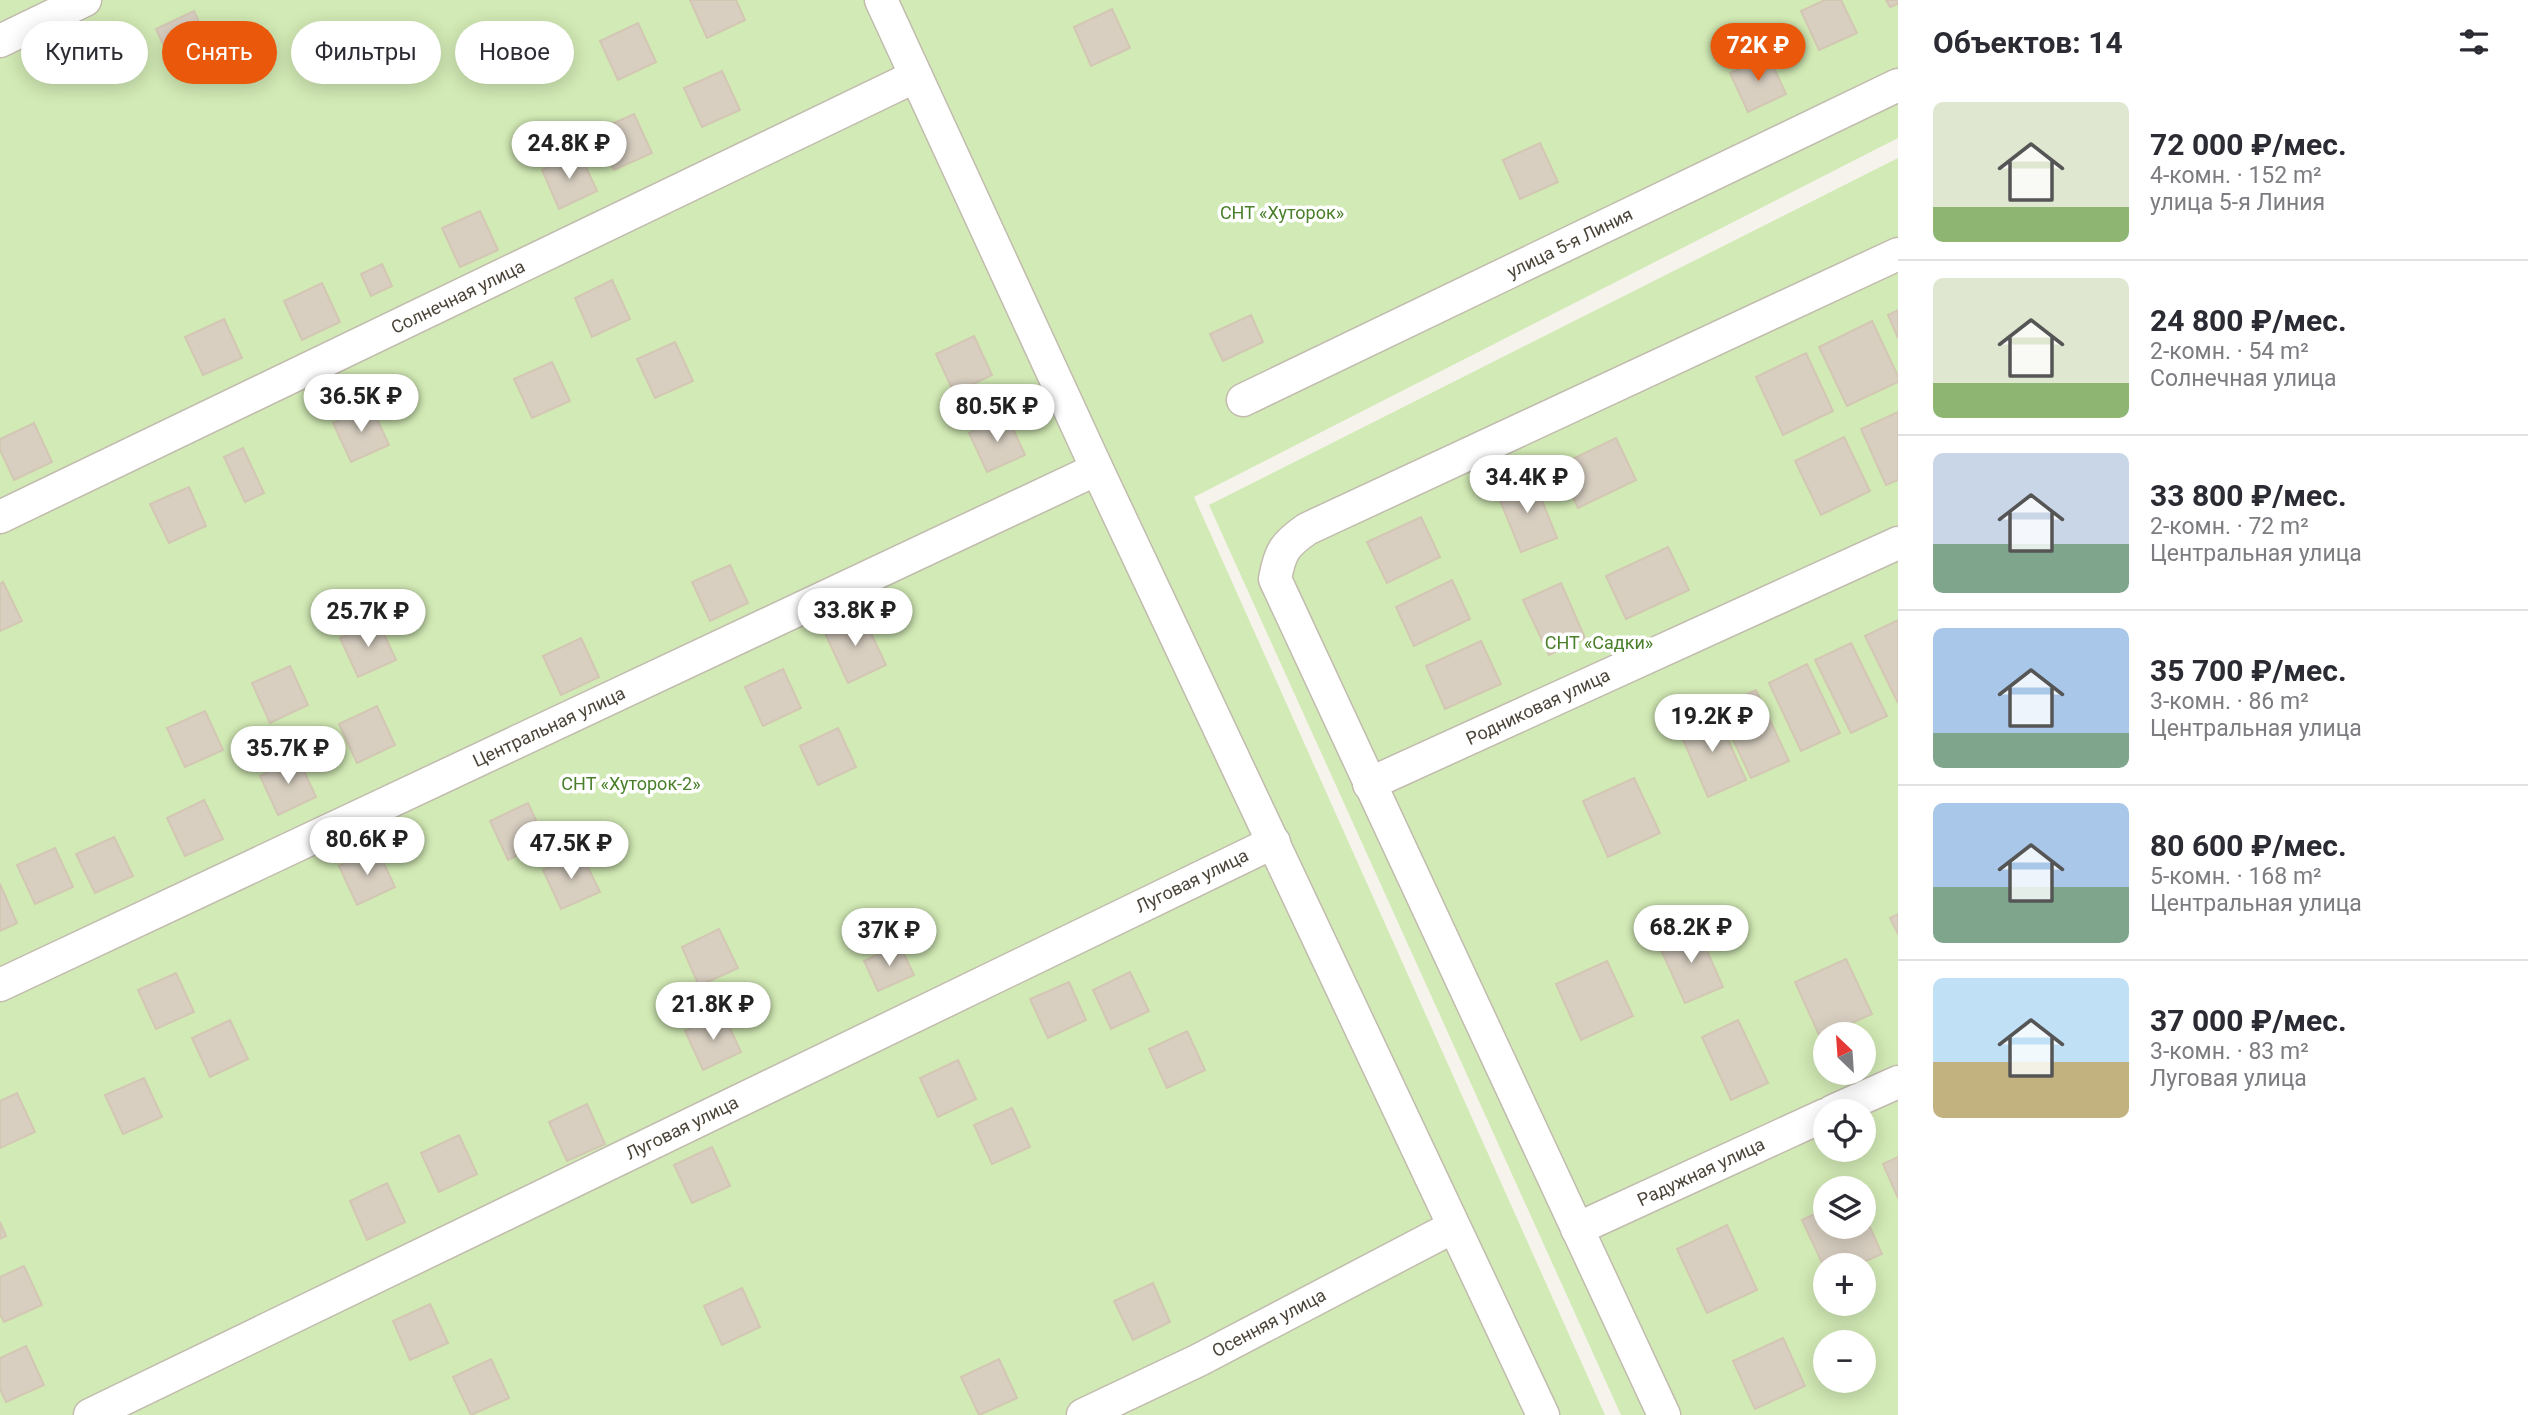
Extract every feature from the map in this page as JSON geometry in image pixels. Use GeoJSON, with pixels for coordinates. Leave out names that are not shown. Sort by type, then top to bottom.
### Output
{"type":"FeatureCollection","features":[{"type":"Feature","properties":{"kind":"street"},"geometry":{"type":"LineString","coordinates":[[0,41],[85,0]]}},
{"type":"Feature","properties":{"kind":"street"},"geometry":{"type":"LineString","coordinates":[[881,0],[1097,469],[1543,1415]]}},
{"type":"Feature","properties":{"kind":"street","name":"Солнечная улица"},"geometry":{"type":"LineString","coordinates":[[0,517],[916,76]]}},
{"type":"Feature","properties":{"kind":"street","name":"улица 5-я Линия"},"geometry":{"type":"LineString","coordinates":[[1243,400],[1898,85]]}},
{"type":"Feature","properties":{"kind":"street"},"geometry":{"type":"LineString","coordinates":[[1664,1415],[1275,579],[1277,565],[1287,543],[1307,529],[1898,254]]}},
{"type":"Feature","properties":{"kind":"street","name":"Центральная улица"},"geometry":{"type":"LineString","coordinates":[[0,985],[1097,469]]}},
{"type":"Feature","properties":{"kind":"street","name":"Родниковая улица"},"geometry":{"type":"LineString","coordinates":[[1369,784],[1898,542]]}},
{"type":"Feature","properties":{"kind":"street","name":"Луговая улица"},"geometry":{"type":"LineString","coordinates":[[90,1415],[1273,842]]}},
{"type":"Feature","properties":{"kind":"street"},"geometry":{"type":"LineString","coordinates":[[1860,1099],[1898,1082]]}},
{"type":"Feature","properties":{"kind":"street","name":"Радужная улица"},"geometry":{"type":"LineString","coordinates":[[1577,1229],[1813,1121]]}},
{"type":"Feature","properties":{"kind":"street","name":"Осенняя улица"},"geometry":{"type":"LineString","coordinates":[[1083,1415],[1199,1360],[1453,1227]]}},
{"type":"Feature","properties":{"kind":"green space","name":"СНТ «Хуторок-2»"},"geometry":{"type":"Polygon","coordinates":[[[0,0],[1898,0],[1898,138],[1194,497],[1605,1415],[0,1415],[0,0]]]}},
{"type":"Feature","properties":{"kind":"green space","name":"СНТ «Садки»"},"geometry":{"type":"Polygon","coordinates":[[[1898,158],[1898,1415],[1621,1415],[1209,505],[1898,158]]]}},
{"type":"Feature","properties":{"kind":"building"},"geometry":{"type":"Polygon","coordinates":[[[690,0],[736,0],[745,20],[707,38],[690,0]]]}},
{"type":"Feature","properties":{"kind":"building"},"geometry":{"type":"Polygon","coordinates":[[[1825,0],[1841,0],[1857,33],[1819,50],[1801,11],[1825,0]]]}},
{"type":"Feature","properties":{"kind":"building"},"geometry":{"type":"Polygon","coordinates":[[[1886,0],[1898,0],[1898,4],[1890,7],[1886,0]]]}},
{"type":"Feature","properties":{"kind":"building"},"geometry":{"type":"Polygon","coordinates":[[[1112,9],[1130,48],[1091,66],[1074,27],[1112,9]]]}},
{"type":"Feature","properties":{"kind":"building"},"geometry":{"type":"Polygon","coordinates":[[[194,11],[199,21],[173,21],[194,11]]]}},
{"type":"Feature","properties":{"kind":"building"},"geometry":{"type":"Polygon","coordinates":[[[638,23],[656,62],[618,80],[600,41],[638,23]]]}},
{"type":"Feature","properties":{"kind":"building"},"geometry":{"type":"Polygon","coordinates":[[[162,26],[162,42],[156,29],[162,26]]]}},
{"type":"Feature","properties":{"kind":"building"},"geometry":{"type":"Polygon","coordinates":[[[1768,55],[1786,94],[1748,112],[1730,73],[1768,55]]]}},
{"type":"Feature","properties":{"kind":"building"},"geometry":{"type":"Polygon","coordinates":[[[722,71],[740,110],[702,127],[684,88],[722,71]]]}},
{"type":"Feature","properties":{"kind":"building"},"geometry":{"type":"Polygon","coordinates":[[[634,114],[652,153],[614,170],[596,131],[634,114]]]}},
{"type":"Feature","properties":{"kind":"building"},"geometry":{"type":"Polygon","coordinates":[[[1540,143],[1558,182],[1520,199],[1503,160],[1540,143]]]}},
{"type":"Feature","properties":{"kind":"building"},"geometry":{"type":"Polygon","coordinates":[[[579,152],[597,191],[559,209],[542,170],[579,152]]]}},
{"type":"Feature","properties":{"kind":"building"},"geometry":{"type":"Polygon","coordinates":[[[480,211],[498,250],[460,267],[442,228],[480,211]]]}},
{"type":"Feature","properties":{"kind":"building"},"geometry":{"type":"Polygon","coordinates":[[[382,264],[392,286],[371,296],[361,274],[382,264]]]}},
{"type":"Feature","properties":{"kind":"building"},"geometry":{"type":"Polygon","coordinates":[[[612,280],[630,319],[592,337],[575,298],[612,280]]]}},
{"type":"Feature","properties":{"kind":"building"},"geometry":{"type":"Polygon","coordinates":[[[322,283],[340,322],[302,340],[284,301],[322,283]]]}},
{"type":"Feature","properties":{"kind":"building"},"geometry":{"type":"Polygon","coordinates":[[[1898,310],[1898,338],[1888,315],[1898,310]]]}},
{"type":"Feature","properties":{"kind":"building"},"geometry":{"type":"Polygon","coordinates":[[[1251,315],[1263,342],[1223,361],[1210,334],[1251,315]]]}},
{"type":"Feature","properties":{"kind":"building"},"geometry":{"type":"Polygon","coordinates":[[[224,319],[242,358],[203,375],[185,337],[224,319]]]}},
{"type":"Feature","properties":{"kind":"building"},"geometry":{"type":"Polygon","coordinates":[[[1872,321],[1898,376],[1898,382],[1847,406],[1819,347],[1872,321]]]}},
{"type":"Feature","properties":{"kind":"building"},"geometry":{"type":"Polygon","coordinates":[[[974,336],[992,375],[954,393],[936,354],[974,336]]]}},
{"type":"Feature","properties":{"kind":"building"},"geometry":{"type":"Polygon","coordinates":[[[675,342],[693,381],[655,398],[637,359],[675,342]]]}},
{"type":"Feature","properties":{"kind":"building"},"geometry":{"type":"Polygon","coordinates":[[[1806,353],[1833,411],[1783,435],[1756,377],[1806,353]]]}},
{"type":"Feature","properties":{"kind":"building"},"geometry":{"type":"Polygon","coordinates":[[[552,362],[570,401],[532,418],[514,379],[552,362]]]}},
{"type":"Feature","properties":{"kind":"building"},"geometry":{"type":"Polygon","coordinates":[[[371,406],[389,445],[351,462],[333,423],[371,406]]]}},
{"type":"Feature","properties":{"kind":"building"},"geometry":{"type":"Polygon","coordinates":[[[1898,412],[1898,480],[1886,485],[1861,429],[1898,412]]]}},
{"type":"Feature","properties":{"kind":"building"},"geometry":{"type":"Polygon","coordinates":[[[1007,416],[1025,455],[987,472],[969,433],[1007,416]]]}},
{"type":"Feature","properties":{"kind":"building"},"geometry":{"type":"Polygon","coordinates":[[[34,423],[52,462],[14,480],[0,450],[0,439],[34,423]]]}},
{"type":"Feature","properties":{"kind":"building"},"geometry":{"type":"Polygon","coordinates":[[[1844,437],[1870,491],[1821,515],[1795,461],[1844,437]]]}},
{"type":"Feature","properties":{"kind":"building"},"geometry":{"type":"Polygon","coordinates":[[[1616,438],[1636,480],[1578,508],[1558,466],[1616,438]]]}},
{"type":"Feature","properties":{"kind":"building"},"geometry":{"type":"Polygon","coordinates":[[[243,448],[264,493],[245,502],[224,457],[243,448]]]}},
{"type":"Feature","properties":{"kind":"building"},"geometry":{"type":"Polygon","coordinates":[[[1533,478],[1557,538],[1521,552],[1497,493],[1533,478]]]}},
{"type":"Feature","properties":{"kind":"building"},"geometry":{"type":"Polygon","coordinates":[[[189,487],[206,526],[169,543],[150,504],[189,487]]]}},
{"type":"Feature","properties":{"kind":"building"},"geometry":{"type":"Polygon","coordinates":[[[1421,517],[1440,557],[1387,583],[1367,542],[1421,517]]]}},
{"type":"Feature","properties":{"kind":"building"},"geometry":{"type":"Polygon","coordinates":[[[1668,547],[1689,590],[1626,619],[1606,576],[1668,547]]]}},
{"type":"Feature","properties":{"kind":"building"},"geometry":{"type":"Polygon","coordinates":[[[730,565],[748,603],[710,621],[692,582],[730,565]]]}},
{"type":"Feature","properties":{"kind":"building"},"geometry":{"type":"Polygon","coordinates":[[[1452,580],[1470,619],[1414,646],[1396,607],[1452,580]]]}},
{"type":"Feature","properties":{"kind":"building"},"geometry":{"type":"Polygon","coordinates":[[[3,582],[22,621],[0,631],[0,584],[3,582]]]}},
{"type":"Feature","properties":{"kind":"building"},"geometry":{"type":"Polygon","coordinates":[[[1561,583],[1585,638],[1549,655],[1523,600],[1561,583]]]}},
{"type":"Feature","properties":{"kind":"building"},"geometry":{"type":"Polygon","coordinates":[[[862,614],[886,665],[848,683],[824,631],[862,614]]]}},
{"type":"Feature","properties":{"kind":"building"},"geometry":{"type":"Polygon","coordinates":[[[1898,620],[1898,703],[1865,636],[1898,620]]]}},
{"type":"Feature","properties":{"kind":"building"},"geometry":{"type":"Polygon","coordinates":[[[378,621],[396,660],[358,677],[340,638],[378,621]]]}},
{"type":"Feature","properties":{"kind":"building"},"geometry":{"type":"Polygon","coordinates":[[[581,638],[599,677],[561,695],[543,656],[581,638]]]}},
{"type":"Feature","properties":{"kind":"building"},"geometry":{"type":"Polygon","coordinates":[[[1481,641],[1501,684],[1445,709],[1426,666],[1481,641]]]}},
{"type":"Feature","properties":{"kind":"building"},"geometry":{"type":"Polygon","coordinates":[[[1851,643],[1887,716],[1851,733],[1815,660],[1851,643]]]}},
{"type":"Feature","properties":{"kind":"building"},"geometry":{"type":"Polygon","coordinates":[[[1807,664],[1840,733],[1801,751],[1769,683],[1807,664]]]}},
{"type":"Feature","properties":{"kind":"building"},"geometry":{"type":"Polygon","coordinates":[[[290,666],[308,705],[270,723],[252,683],[290,666]]]}},
{"type":"Feature","properties":{"kind":"building"},"geometry":{"type":"Polygon","coordinates":[[[783,669],[801,708],[763,726],[745,687],[783,669]]]}},
{"type":"Feature","properties":{"kind":"building"},"geometry":{"type":"Polygon","coordinates":[[[1756,690],[1789,761],[1751,778],[1718,707],[1756,690]]]}},
{"type":"Feature","properties":{"kind":"building"},"geometry":{"type":"Polygon","coordinates":[[[377,706],[395,745],[357,763],[339,724],[377,706]]]}},
{"type":"Feature","properties":{"kind":"building"},"geometry":{"type":"Polygon","coordinates":[[[205,711],[223,750],[185,767],[167,728],[205,711]]]}},
{"type":"Feature","properties":{"kind":"building"},"geometry":{"type":"Polygon","coordinates":[[[1715,711],[1746,780],[1708,797],[1678,728],[1715,711]]]}},
{"type":"Feature","properties":{"kind":"building"},"geometry":{"type":"Polygon","coordinates":[[[838,728],[856,767],[818,785],[800,746],[838,728]]]}},
{"type":"Feature","properties":{"kind":"building"},"geometry":{"type":"Polygon","coordinates":[[[298,758],[316,797],[278,815],[260,776],[298,758]]]}},
{"type":"Feature","properties":{"kind":"building"},"geometry":{"type":"Polygon","coordinates":[[[1634,778],[1660,833],[1608,857],[1583,801],[1634,778]]]}},
{"type":"Feature","properties":{"kind":"building"},"geometry":{"type":"Polygon","coordinates":[[[204,800],[223,839],[185,856],[167,818],[204,800]]]}},
{"type":"Feature","properties":{"kind":"building"},"geometry":{"type":"Polygon","coordinates":[[[528,803],[546,842],[508,860],[490,821],[528,803]]]}},
{"type":"Feature","properties":{"kind":"building"},"geometry":{"type":"Polygon","coordinates":[[[114,837],[133,876],[95,893],[76,854],[114,837]]]}},
{"type":"Feature","properties":{"kind":"building"},"geometry":{"type":"Polygon","coordinates":[[[55,848],[73,887],[35,904],[17,865],[55,848]]]}},
{"type":"Feature","properties":{"kind":"building"},"geometry":{"type":"Polygon","coordinates":[[[377,849],[395,887],[357,905],[339,866],[377,849]]]}},
{"type":"Feature","properties":{"kind":"building"},"geometry":{"type":"Polygon","coordinates":[[[581,853],[600,892],[561,909],[543,870],[581,853]]]}},
{"type":"Feature","properties":{"kind":"building"},"geometry":{"type":"Polygon","coordinates":[[[0,884],[17,923],[0,931],[0,884]]]}},
{"type":"Feature","properties":{"kind":"building"},"geometry":{"type":"Polygon","coordinates":[[[1898,914],[1898,934],[1890,918],[1898,914]]]}},
{"type":"Feature","properties":{"kind":"building"},"geometry":{"type":"Polygon","coordinates":[[[1696,926],[1723,987],[1685,1003],[1658,943],[1696,926]]]}},
{"type":"Feature","properties":{"kind":"building"},"geometry":{"type":"Polygon","coordinates":[[[719,929],[738,968],[699,986],[682,947],[719,929]]]}},
{"type":"Feature","properties":{"kind":"building"},"geometry":{"type":"Polygon","coordinates":[[[899,944],[914,975],[878,991],[864,961],[899,944]]]}},
{"type":"Feature","properties":{"kind":"building"},"geometry":{"type":"Polygon","coordinates":[[[1846,959],[1872,1014],[1854,1022],[1813,1022],[1795,982],[1846,959]]]}},
{"type":"Feature","properties":{"kind":"building"},"geometry":{"type":"Polygon","coordinates":[[[1607,961],[1633,1016],[1581,1040],[1556,984],[1607,961]]]}},
{"type":"Feature","properties":{"kind":"building"},"geometry":{"type":"Polygon","coordinates":[[[1130,972],[1149,1011],[1111,1029],[1093,990],[1130,972]]]}},
{"type":"Feature","properties":{"kind":"building"},"geometry":{"type":"Polygon","coordinates":[[[176,973],[194,1012],[156,1029],[138,990],[176,973]]]}},
{"type":"Feature","properties":{"kind":"building"},"geometry":{"type":"Polygon","coordinates":[[[1069,982],[1086,1020],[1048,1038],[1030,999],[1069,982]]]}},
{"type":"Feature","properties":{"kind":"building"},"geometry":{"type":"Polygon","coordinates":[[[723,1013],[741,1052],[703,1070],[685,1031],[723,1013]]]}},
{"type":"Feature","properties":{"kind":"building"},"geometry":{"type":"Polygon","coordinates":[[[230,1020],[248,1059],[210,1077],[192,1038],[230,1020]]]}},
{"type":"Feature","properties":{"kind":"building"},"geometry":{"type":"Polygon","coordinates":[[[1738,1020],[1768,1083],[1731,1100],[1702,1037],[1738,1020]]]}},
{"type":"Feature","properties":{"kind":"building"},"geometry":{"type":"Polygon","coordinates":[[[1187,1031],[1205,1070],[1167,1088],[1149,1049],[1187,1031]]]}},
{"type":"Feature","properties":{"kind":"building"},"geometry":{"type":"Polygon","coordinates":[[[958,1060],[976,1099],[938,1117],[920,1078],[958,1060]]]}},
{"type":"Feature","properties":{"kind":"building"},"geometry":{"type":"Polygon","coordinates":[[[144,1078],[162,1117],[123,1134],[105,1095],[144,1078]]]}},
{"type":"Feature","properties":{"kind":"building"},"geometry":{"type":"Polygon","coordinates":[[[17,1093],[35,1132],[0,1148],[0,1101],[17,1093]]]}},
{"type":"Feature","properties":{"kind":"building"},"geometry":{"type":"Polygon","coordinates":[[[587,1104],[605,1144],[567,1161],[549,1122],[587,1104]]]}},
{"type":"Feature","properties":{"kind":"building"},"geometry":{"type":"Polygon","coordinates":[[[1012,1108],[1030,1147],[992,1164],[974,1125],[1012,1108]]]}},
{"type":"Feature","properties":{"kind":"building"},"geometry":{"type":"Polygon","coordinates":[[[459,1135],[477,1174],[439,1192],[421,1153],[459,1135]]]}},
{"type":"Feature","properties":{"kind":"building"},"geometry":{"type":"Polygon","coordinates":[[[712,1147],[730,1186],[692,1203],[674,1165],[712,1147]]]}},
{"type":"Feature","properties":{"kind":"building"},"geometry":{"type":"Polygon","coordinates":[[[1898,1157],[1898,1198],[1883,1164],[1898,1157]]]}},
{"type":"Feature","properties":{"kind":"building"},"geometry":{"type":"Polygon","coordinates":[[[387,1183],[405,1222],[367,1240],[350,1201],[387,1183]]]}},
{"type":"Feature","properties":{"kind":"building"},"geometry":{"type":"Polygon","coordinates":[[[1813,1215],[1813,1239],[1875,1239],[1882,1254],[1876,1257],[1876,1253],[1817,1253],[1802,1220],[1813,1215]]]}},
{"type":"Feature","properties":{"kind":"building"},"geometry":{"type":"Polygon","coordinates":[[[0,1222],[6,1236],[0,1239],[0,1222]]]}},
{"type":"Feature","properties":{"kind":"building"},"geometry":{"type":"Polygon","coordinates":[[[1727,1225],[1757,1290],[1707,1313],[1677,1249],[1727,1225]]]}},
{"type":"Feature","properties":{"kind":"building"},"geometry":{"type":"Polygon","coordinates":[[[24,1266],[42,1305],[4,1322],[0,1314],[0,1277],[24,1266]]]}},
{"type":"Feature","properties":{"kind":"building"},"geometry":{"type":"Polygon","coordinates":[[[1153,1283],[1170,1322],[1133,1340],[1114,1301],[1153,1283]]]}},
{"type":"Feature","properties":{"kind":"building"},"geometry":{"type":"Polygon","coordinates":[[[742,1288],[760,1327],[722,1345],[704,1306],[742,1288]]]}},
{"type":"Feature","properties":{"kind":"building"},"geometry":{"type":"Polygon","coordinates":[[[430,1304],[448,1343],[410,1360],[393,1321],[430,1304]]]}},
{"type":"Feature","properties":{"kind":"building"},"geometry":{"type":"Polygon","coordinates":[[[1783,1338],[1805,1386],[1755,1409],[1733,1361],[1783,1338]]]}},
{"type":"Feature","properties":{"kind":"building"},"geometry":{"type":"Polygon","coordinates":[[[26,1346],[44,1385],[6,1402],[0,1389],[0,1358],[26,1346]]]}},
{"type":"Feature","properties":{"kind":"building"},"geometry":{"type":"Polygon","coordinates":[[[491,1359],[509,1398],[471,1415],[453,1377],[491,1359]]]}},
{"type":"Feature","properties":{"kind":"building"},"geometry":{"type":"Polygon","coordinates":[[[999,1359],[1017,1398],[979,1415],[961,1377],[999,1359]]]}},
{"type":"Feature","properties":{"kind":"park label","name":"СНТ «Хуторок»"},"geometry":{"type":"Point","coordinates":[1282,213]}}]}
